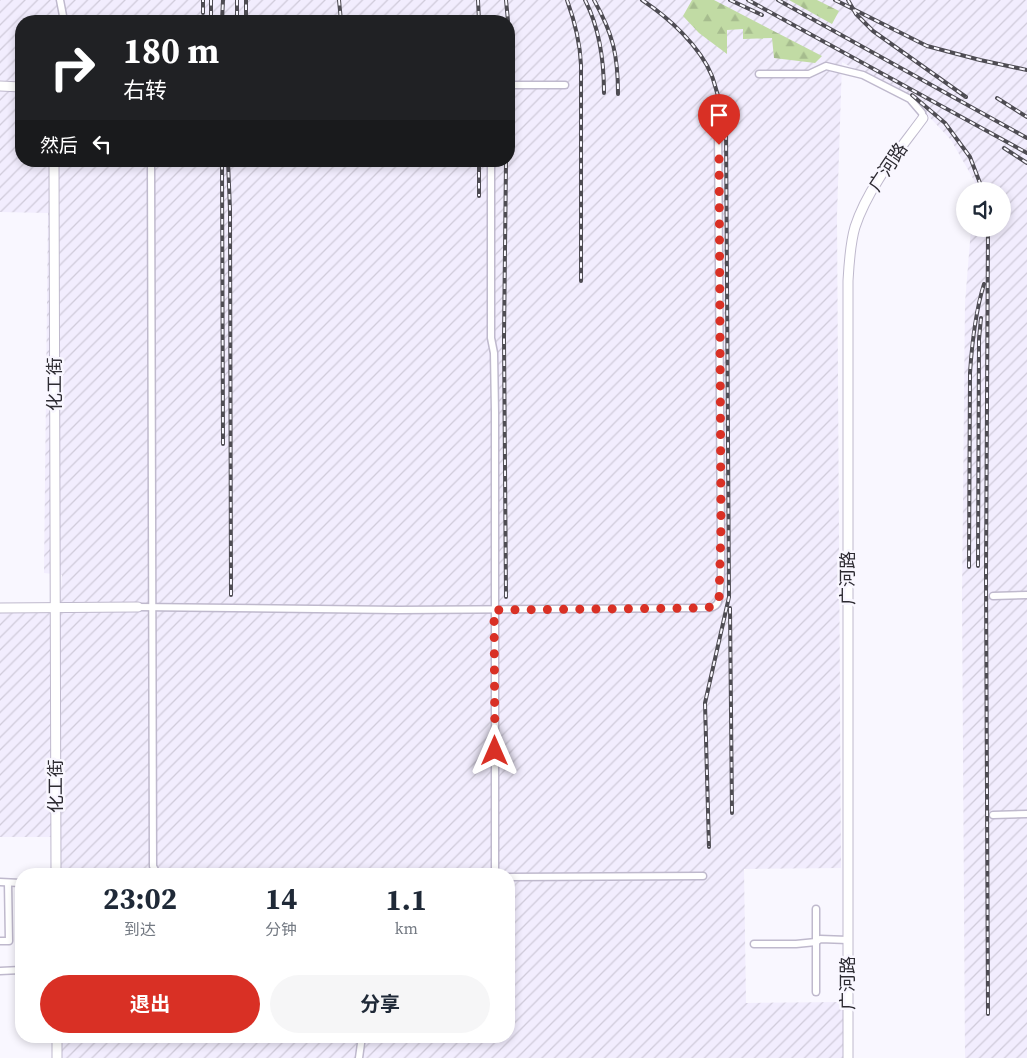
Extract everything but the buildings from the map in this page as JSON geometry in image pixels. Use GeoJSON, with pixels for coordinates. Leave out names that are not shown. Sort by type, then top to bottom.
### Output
{"type":"FeatureCollection","features":[{"type":"Feature","properties":{"kind":"street"},"geometry":{"type":"LineString","coordinates":[[60,0],[63,15]]}},
{"type":"Feature","properties":{"kind":"street"},"geometry":{"type":"LineString","coordinates":[[759,74],[809,74],[826,66],[863,76],[910,99],[922,113],[923,118]]}},
{"type":"Feature","properties":{"kind":"street"},"geometry":{"type":"LineString","coordinates":[[515,85],[565,85]]}},
{"type":"Feature","properties":{"kind":"street"},"geometry":{"type":"LineString","coordinates":[[0,86],[15,87]]}},
{"type":"Feature","properties":{"kind":"street","name":"广河路"},"geometry":{"type":"LineString","coordinates":[[848,1058],[847,295],[849,260],[856,227],[868,198],[923,118]]}},
{"type":"Feature","properties":{"kind":"street"},"geometry":{"type":"LineString","coordinates":[[0,608],[153,607],[494,610],[706,608],[718,604],[721,545],[718,126]]}},
{"type":"Feature","properties":{"kind":"street","name":"化工街"},"geometry":{"type":"LineString","coordinates":[[54,167],[56,868]]}},
{"type":"Feature","properties":{"kind":"street"},"geometry":{"type":"LineString","coordinates":[[152,167],[154,868]]}},
{"type":"Feature","properties":{"kind":"street"},"geometry":{"type":"LineString","coordinates":[[491,167],[491,338],[494,353],[495,412],[495,868]]}},
{"type":"Feature","properties":{"kind":"street"},"geometry":{"type":"LineString","coordinates":[[994,596],[1027,595]]}},
{"type":"Feature","properties":{"kind":"street"},"geometry":{"type":"LineString","coordinates":[[992,815],[1027,814]]}},
{"type":"Feature","properties":{"kind":"street"},"geometry":{"type":"LineString","coordinates":[[515,877],[703,876]]}},
{"type":"Feature","properties":{"kind":"street"},"geometry":{"type":"LineString","coordinates":[[0,882],[15,883]]}},
{"type":"Feature","properties":{"kind":"street"},"geometry":{"type":"LineString","coordinates":[[0,941],[9,941],[8,883]]}},
{"type":"Feature","properties":{"kind":"street"},"geometry":{"type":"LineString","coordinates":[[816,910],[816,992]]}},
{"type":"Feature","properties":{"kind":"street"},"geometry":{"type":"LineString","coordinates":[[754,944],[848,940]]}},
{"type":"Feature","properties":{"kind":"street"},"geometry":{"type":"LineString","coordinates":[[0,971],[15,970]]}},
{"type":"Feature","properties":{"kind":"street"},"geometry":{"type":"LineString","coordinates":[[57,1043],[57,1058]]}},
{"type":"Feature","properties":{"kind":"street"},"geometry":{"type":"LineString","coordinates":[[359,1058],[361,1043]]}},
{"type":"Feature","properties":{"kind":"shaded area"},"geometry":{"type":"Polygon","coordinates":[[[0,0],[1027,0],[1027,1058],[965,1058],[962,598],[965,303],[970,237],[1011,237],[1011,182],[975,182],[951,140],[919,106],[842,62],[837,215],[841,868],[744,869],[746,1003],[843,1002],[843,1058],[57,1058],[57,1043],[515,1043],[515,868],[57,868],[56,837],[0,837],[0,611],[56,607],[59,617],[62,575],[44,573],[48,213],[0,212],[0,0]]]}},
{"type":"Feature","properties":{"kind":"green space"},"geometry":{"type":"Polygon","coordinates":[[[692,0],[714,0],[822,56],[815,63],[774,58],[772,38],[743,39],[743,29],[727,30],[727,54],[699,33],[683,16],[692,0]]]}},
{"type":"Feature","properties":{"kind":"green space"},"geometry":{"type":"Polygon","coordinates":[[[789,0],[817,0],[839,11],[832,24],[789,0]]]}},
{"type":"Feature","properties":{"kind":"railway"},"geometry":{"type":"LineString","coordinates":[[203,0],[203,13]]}},
{"type":"Feature","properties":{"kind":"railway"},"geometry":{"type":"LineString","coordinates":[[211,0],[211,15]]}},
{"type":"Feature","properties":{"kind":"railway"},"geometry":{"type":"LineString","coordinates":[[222,15],[223,0]]}},
{"type":"Feature","properties":{"kind":"railway"},"geometry":{"type":"LineString","coordinates":[[237,0],[237,15]]}},
{"type":"Feature","properties":{"kind":"railway"},"geometry":{"type":"LineString","coordinates":[[246,0],[246,15]]}},
{"type":"Feature","properties":{"kind":"railway"},"geometry":{"type":"LineString","coordinates":[[339,0],[340,15]]}},
{"type":"Feature","properties":{"kind":"railway"},"geometry":{"type":"LineString","coordinates":[[478,0],[479,15]]}},
{"type":"Feature","properties":{"kind":"railway"},"geometry":{"type":"LineString","coordinates":[[506,0],[507,15]]}},
{"type":"Feature","properties":{"kind":"railway"},"geometry":{"type":"LineString","coordinates":[[567,0],[577,32],[581,65],[581,281]]}},
{"type":"Feature","properties":{"kind":"railway"},"geometry":{"type":"LineString","coordinates":[[585,0],[598,34],[604,93]]}},
{"type":"Feature","properties":{"kind":"railway"},"geometry":{"type":"LineString","coordinates":[[594,0],[606,24],[613,45],[617,68],[618,94]]}},
{"type":"Feature","properties":{"kind":"railway"},"geometry":{"type":"LineString","coordinates":[[642,0],[682,33],[700,54],[712,76],[726,124],[729,597],[705,703],[709,847]]}},
{"type":"Feature","properties":{"kind":"railway"},"geometry":{"type":"LineString","coordinates":[[730,0],[762,15]]}},
{"type":"Feature","properties":{"kind":"railway"},"geometry":{"type":"LineString","coordinates":[[748,0],[1027,153]]}},
{"type":"Feature","properties":{"kind":"railway"},"geometry":{"type":"LineString","coordinates":[[778,0],[1027,138]]}},
{"type":"Feature","properties":{"kind":"railway"},"geometry":{"type":"LineString","coordinates":[[835,0],[927,46],[1027,70]]}},
{"type":"Feature","properties":{"kind":"railway"},"geometry":{"type":"LineString","coordinates":[[848,0],[856,14],[873,31],[966,97]]}},
{"type":"Feature","properties":{"kind":"railway"},"geometry":{"type":"LineString","coordinates":[[912,95],[945,123],[970,157],[980,182]]}},
{"type":"Feature","properties":{"kind":"railway"},"geometry":{"type":"LineString","coordinates":[[997,98],[1027,117]]}},
{"type":"Feature","properties":{"kind":"railway"},"geometry":{"type":"LineString","coordinates":[[1004,148],[1027,163]]}},
{"type":"Feature","properties":{"kind":"railway"},"geometry":{"type":"LineString","coordinates":[[222,167],[223,444]]}},
{"type":"Feature","properties":{"kind":"railway"},"geometry":{"type":"LineString","coordinates":[[228,167],[231,595]]}},
{"type":"Feature","properties":{"kind":"railway"},"geometry":{"type":"LineString","coordinates":[[479,167],[479,196]]}},
{"type":"Feature","properties":{"kind":"railway"},"geometry":{"type":"LineString","coordinates":[[506,167],[504,338],[506,597]]}},
{"type":"Feature","properties":{"kind":"railway"},"geometry":{"type":"LineString","coordinates":[[988,237],[986,576],[988,1014]]}},
{"type":"Feature","properties":{"kind":"railway"},"geometry":{"type":"LineString","coordinates":[[969,567],[970,373],[974,328],[984,284]]}},
{"type":"Feature","properties":{"kind":"railway"},"geometry":{"type":"LineString","coordinates":[[978,566],[979,339],[981,318]]}},
{"type":"Feature","properties":{"kind":"railway"},"geometry":{"type":"LineString","coordinates":[[730,608],[732,813]]}},
{"type":"Feature","properties":{"kind":"route"},"geometry":{"type":"LineString","coordinates":[[495,751],[494,610],[706,608],[718,604],[721,545],[719,145]]}}]}
